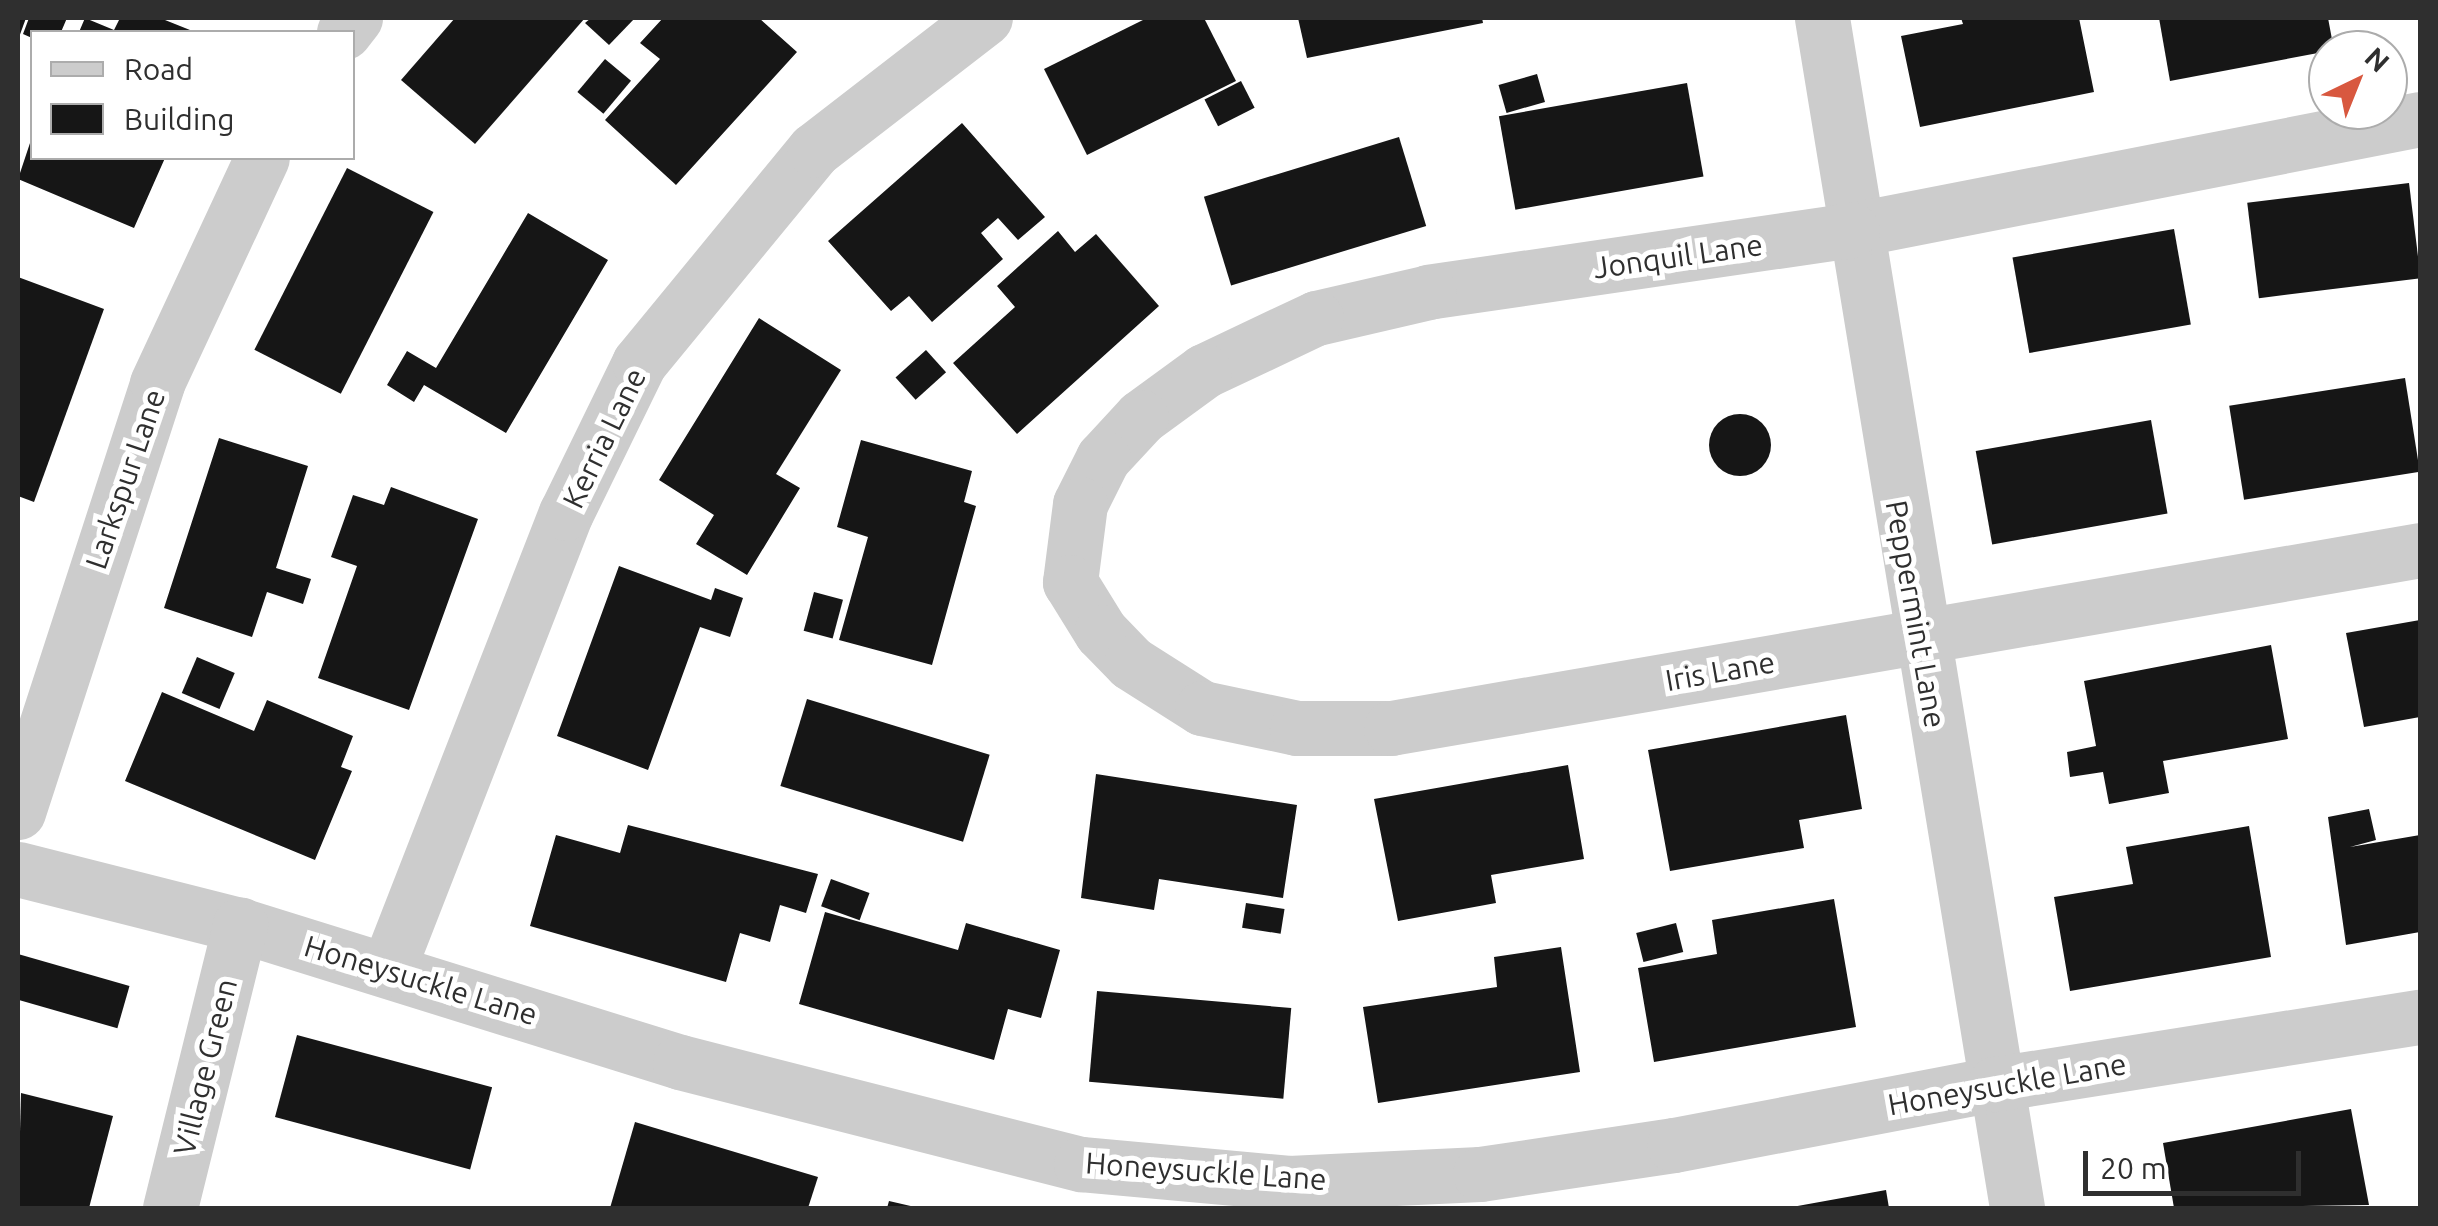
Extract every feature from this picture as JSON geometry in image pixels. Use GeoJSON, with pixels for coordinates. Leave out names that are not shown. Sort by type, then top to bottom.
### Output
{"type":"FeatureCollection","features":[{"type":"Feature","properties":{"kind":"street","name":"Kerria Lane"},"geometry":{"type":"LineString","coordinates":[[388,969],[566,512],[639,363],[814,150],[984,18]]}},
{"type":"Feature","properties":{"kind":"street","name":"Peppermint Lane"},"geometry":{"type":"LineString","coordinates":[[1822,18],[1852,230],[2017,1208]]}},
{"type":"Feature","properties":{"kind":"street","name":"Jonquil Lane"},"geometry":{"type":"LineString","coordinates":[[1070,582],[1080,504],[1104,458],[1140,417],[1204,371],[1316,318],[1428,292],[1852,230],[2420,119]]}},
{"type":"Feature","properties":{"kind":"street","name":"Larkspur Lane"},"geometry":{"type":"LineString","coordinates":[[18,812],[158,383],[261,160]]}},
{"type":"Feature","properties":{"kind":"street","name":"Iris Lane"},"geometry":{"type":"LineString","coordinates":[[1070,582],[1101,632],[1131,663],[1202,708],[1297,728],[1391,728],[2420,550]]}},
{"type":"Feature","properties":{"kind":"street","name":"Honeysuckle Lane"},"geometry":{"type":"LineString","coordinates":[[18,869],[240,925],[680,1062],[1081,1164],[1289,1183],[1480,1174],[1674,1145],[1995,1084],[2420,1017]]}},
{"type":"Feature","properties":{"kind":"street","name":"Village Green"},"geometry":{"type":"LineString","coordinates":[[170,1208],[240,925]]}},
{"type":"Feature","properties":{"kind":"building"},"geometry":{"type":"Polygon","coordinates":[[[18,18],[26,18],[18,40],[18,18]]]}},
{"type":"Feature","properties":{"kind":"building"},"geometry":{"type":"Polygon","coordinates":[[[29,18],[67,18],[62,30],[30,30],[30,37],[23,34],[29,18]]]}},
{"type":"Feature","properties":{"kind":"building"},"geometry":{"type":"Polygon","coordinates":[[[85,18],[114,30],[80,30],[85,18]]]}},
{"type":"Feature","properties":{"kind":"building"},"geometry":{"type":"Polygon","coordinates":[[[120,18],[160,18],[190,30],[114,30],[120,18]]]}},
{"type":"Feature","properties":{"kind":"building"},"geometry":{"type":"Polygon","coordinates":[[[455,18],[585,18],[475,144],[401,80],[455,18]]]}},
{"type":"Feature","properties":{"kind":"building"},"geometry":{"type":"Polygon","coordinates":[[[591,18],[635,18],[609,45],[585,23],[591,18]]]}},
{"type":"Feature","properties":{"kind":"building"},"geometry":{"type":"Polygon","coordinates":[[[663,18],[759,18],[797,52],[676,185],[605,120],[660,59],[640,43],[663,18]]]}},
{"type":"Feature","properties":{"kind":"building"},"geometry":{"type":"Polygon","coordinates":[[[1147,18],[1204,18],[1236,81],[1087,155],[1044,69],[1147,18]]]}},
{"type":"Feature","properties":{"kind":"building"},"geometry":{"type":"Polygon","coordinates":[[[1298,18],[1482,18],[1483,23],[1307,58],[1298,18]]]}},
{"type":"Feature","properties":{"kind":"building"},"geometry":{"type":"Polygon","coordinates":[[[1961,18],[2079,18],[2094,92],[1920,127],[1901,36],[1963,24],[1961,18]]]}},
{"type":"Feature","properties":{"kind":"building"},"geometry":{"type":"Polygon","coordinates":[[[2159,18],[2328,18],[2330,30],[2308,30],[2308,55],[2170,81],[2159,18]]]}},
{"type":"Feature","properties":{"kind":"building"},"geometry":{"type":"Polygon","coordinates":[[[605,59],[631,81],[603,114],[577,92],[605,59]]]}},
{"type":"Feature","properties":{"kind":"building"},"geometry":{"type":"Polygon","coordinates":[[[1537,74],[1545,102],[1507,113],[1499,85],[1537,74]]]}},
{"type":"Feature","properties":{"kind":"building"},"geometry":{"type":"Polygon","coordinates":[[[1241,81],[1255,108],[1218,126],[1204,100],[1241,81]]]}},
{"type":"Feature","properties":{"kind":"building"},"geometry":{"type":"Polygon","coordinates":[[[1687,83],[1703,177],[1515,210],[1499,116],[1687,83]]]}},
{"type":"Feature","properties":{"kind":"building"},"geometry":{"type":"Polygon","coordinates":[[[962,123],[1045,217],[1018,240],[998,218],[981,233],[1003,259],[932,322],[909,296],[891,311],[828,241],[962,123]]]}},
{"type":"Feature","properties":{"kind":"building"},"geometry":{"type":"Polygon","coordinates":[[[1399,137],[1426,226],[1231,286],[1204,197],[1399,137]]]}},
{"type":"Feature","properties":{"kind":"building"},"geometry":{"type":"Polygon","coordinates":[[[30,143],[30,160],[164,160],[134,228],[18,179],[30,143]]]}},
{"type":"Feature","properties":{"kind":"building"},"geometry":{"type":"Polygon","coordinates":[[[347,168],[433,212],[341,394],[254,350],[347,168]]]}},
{"type":"Feature","properties":{"kind":"building"},"geometry":{"type":"Polygon","coordinates":[[[2409,183],[2420,278],[2259,298],[2247,203],[2409,183]]]}},
{"type":"Feature","properties":{"kind":"building"},"geometry":{"type":"Polygon","coordinates":[[[528,213],[608,260],[506,433],[424,385],[414,402],[387,385],[407,351],[436,368],[528,213]]]}},
{"type":"Feature","properties":{"kind":"building"},"geometry":{"type":"Polygon","coordinates":[[[2174,229],[2191,325],[2029,353],[2012,257],[2174,229]]]}},
{"type":"Feature","properties":{"kind":"building"},"geometry":{"type":"Polygon","coordinates":[[[1058,231],[1075,252],[1096,234],[1159,306],[1017,434],[953,363],[1015,307],[997,286],[1058,231]]]}},
{"type":"Feature","properties":{"kind":"building"},"geometry":{"type":"Polygon","coordinates":[[[18,277],[104,309],[34,502],[18,496],[18,277]]]}},
{"type":"Feature","properties":{"kind":"building"},"geometry":{"type":"Polygon","coordinates":[[[759,318],[841,370],[776,474],[800,488],[747,575],[696,544],[714,515],[659,480],[759,318]]]}},
{"type":"Feature","properties":{"kind":"building"},"geometry":{"type":"Polygon","coordinates":[[[926,350],[946,372],[916,400],[896,377],[926,350]]]}},
{"type":"Feature","properties":{"kind":"building"},"geometry":{"type":"Polygon","coordinates":[[[2405,378],[2420,472],[2244,500],[2229,406],[2405,378]]]}},
{"type":"Feature","properties":{"kind":"building"},"geometry":{"type":"Polygon","coordinates":[[[1740,414],[1762,423],[1771,445],[1762,467],[1740,476],[1718,467],[1709,445],[1718,423],[1740,414]]]}},
{"type":"Feature","properties":{"kind":"building"},"geometry":{"type":"Polygon","coordinates":[[[2151,420],[2167,514],[1992,544],[1976,451],[2151,420]]]}},
{"type":"Feature","properties":{"kind":"building"},"geometry":{"type":"Polygon","coordinates":[[[219,438],[308,466],[276,568],[311,579],[303,604],[267,592],[252,637],[164,608],[219,438]]]}},
{"type":"Feature","properties":{"kind":"building"},"geometry":{"type":"Polygon","coordinates":[[[861,440],[972,471],[964,502],[976,506],[932,665],[839,640],[868,537],[837,527],[861,440]]]}},
{"type":"Feature","properties":{"kind":"building"},"geometry":{"type":"Polygon","coordinates":[[[391,487],[478,519],[409,710],[318,678],[357,566],[331,557],[353,495],[384,505],[391,487]]]}},
{"type":"Feature","properties":{"kind":"building"},"geometry":{"type":"Polygon","coordinates":[[[619,566],[711,600],[715,588],[743,598],[730,637],[700,627],[648,770],[557,736],[619,566]]]}},
{"type":"Feature","properties":{"kind":"building"},"geometry":{"type":"Polygon","coordinates":[[[814,592],[843,600],[833,638],[804,631],[814,592]]]}},
{"type":"Feature","properties":{"kind":"building"},"geometry":{"type":"Polygon","coordinates":[[[2420,620],[2420,717],[2364,727],[2346,633],[2420,620]]]}},
{"type":"Feature","properties":{"kind":"building"},"geometry":{"type":"Polygon","coordinates":[[[2271,645],[2288,739],[2163,761],[2169,793],[2109,804],[2103,772],[2070,777],[2067,752],[2096,746],[2084,681],[2271,645]]]}},
{"type":"Feature","properties":{"kind":"building"},"geometry":{"type":"Polygon","coordinates":[[[197,657],[235,673],[220,709],[182,693],[197,657]]]}},
{"type":"Feature","properties":{"kind":"building"},"geometry":{"type":"Polygon","coordinates":[[[162,692],[254,731],[267,700],[353,736],[341,767],[352,771],[315,860],[125,781],[162,692]]]}},
{"type":"Feature","properties":{"kind":"building"},"geometry":{"type":"Polygon","coordinates":[[[807,699],[990,755],[963,842],[780,786],[807,699]]]}},
{"type":"Feature","properties":{"kind":"building"},"geometry":{"type":"Polygon","coordinates":[[[1846,715],[1862,809],[1799,820],[1804,848],[1670,871],[1648,750],[1846,715]]]}},
{"type":"Feature","properties":{"kind":"building"},"geometry":{"type":"Polygon","coordinates":[[[1568,765],[1584,859],[1491,875],[1496,903],[1398,921],[1374,799],[1568,765]]]}},
{"type":"Feature","properties":{"kind":"building"},"geometry":{"type":"Polygon","coordinates":[[[1096,774],[1297,805],[1283,898],[1159,879],[1154,910],[1081,898],[1096,774]]]}},
{"type":"Feature","properties":{"kind":"building"},"geometry":{"type":"Polygon","coordinates":[[[2369,809],[2376,840],[2350,847],[2420,835],[2420,932],[2346,945],[2328,817],[2369,809]]]}},
{"type":"Feature","properties":{"kind":"building"},"geometry":{"type":"Polygon","coordinates":[[[628,825],[818,874],[806,913],[780,905],[770,942],[740,933],[726,982],[530,926],[556,835],[620,853],[628,825]]]}},
{"type":"Feature","properties":{"kind":"building"},"geometry":{"type":"Polygon","coordinates":[[[2249,826],[2271,957],[2070,991],[2054,897],[2133,884],[2126,847],[2249,826]]]}},
{"type":"Feature","properties":{"kind":"building"},"geometry":{"type":"Polygon","coordinates":[[[831,879],[870,893],[860,920],[821,906],[831,879]]]}},
{"type":"Feature","properties":{"kind":"building"},"geometry":{"type":"Polygon","coordinates":[[[1834,899],[1856,1027],[1654,1062],[1638,968],[1717,954],[1712,920],[1834,899]]]}},
{"type":"Feature","properties":{"kind":"building"},"geometry":{"type":"Polygon","coordinates":[[[1246,903],[1285,909],[1281,934],[1242,928],[1246,903]]]}},
{"type":"Feature","properties":{"kind":"building"},"geometry":{"type":"Polygon","coordinates":[[[825,912],[958,950],[966,923],[1060,950],[1041,1018],[1008,1009],[994,1060],[799,1004],[825,912]]]}},
{"type":"Feature","properties":{"kind":"building"},"geometry":{"type":"Polygon","coordinates":[[[1676,923],[1683,952],[1643,962],[1636,933],[1676,923]]]}},
{"type":"Feature","properties":{"kind":"building"},"geometry":{"type":"Polygon","coordinates":[[[1561,947],[1580,1072],[1378,1103],[1363,1007],[1497,987],[1494,957],[1561,947]]]}},
{"type":"Feature","properties":{"kind":"building"},"geometry":{"type":"Polygon","coordinates":[[[18,954],[130,986],[117,1028],[18,1000],[18,954]]]}},
{"type":"Feature","properties":{"kind":"building"},"geometry":{"type":"Polygon","coordinates":[[[1097,991],[1291,1008],[1283,1099],[1089,1082],[1097,991]]]}},
{"type":"Feature","properties":{"kind":"building"},"geometry":{"type":"Polygon","coordinates":[[[297,1035],[492,1087],[470,1169],[275,1117],[297,1035]]]}},
{"type":"Feature","properties":{"kind":"building"},"geometry":{"type":"Polygon","coordinates":[[[21,1093],[113,1116],[89,1208],[18,1208],[21,1093]]]}},
{"type":"Feature","properties":{"kind":"building"},"geometry":{"type":"Polygon","coordinates":[[[2351,1109],[2369,1205],[2174,1208],[2163,1143],[2351,1109]]]}},
{"type":"Feature","properties":{"kind":"building"},"geometry":{"type":"Polygon","coordinates":[[[635,1122],[818,1177],[808,1208],[610,1208],[635,1122]]]}},
{"type":"Feature","properties":{"kind":"building"},"geometry":{"type":"Polygon","coordinates":[[[1886,1190],[1889,1208],[1792,1208],[1792,1207],[1886,1190]]]}},
{"type":"Feature","properties":{"kind":"building"},"geometry":{"type":"Polygon","coordinates":[[[889,1201],[915,1207],[915,1208],[887,1208],[889,1201]]]}}]}
